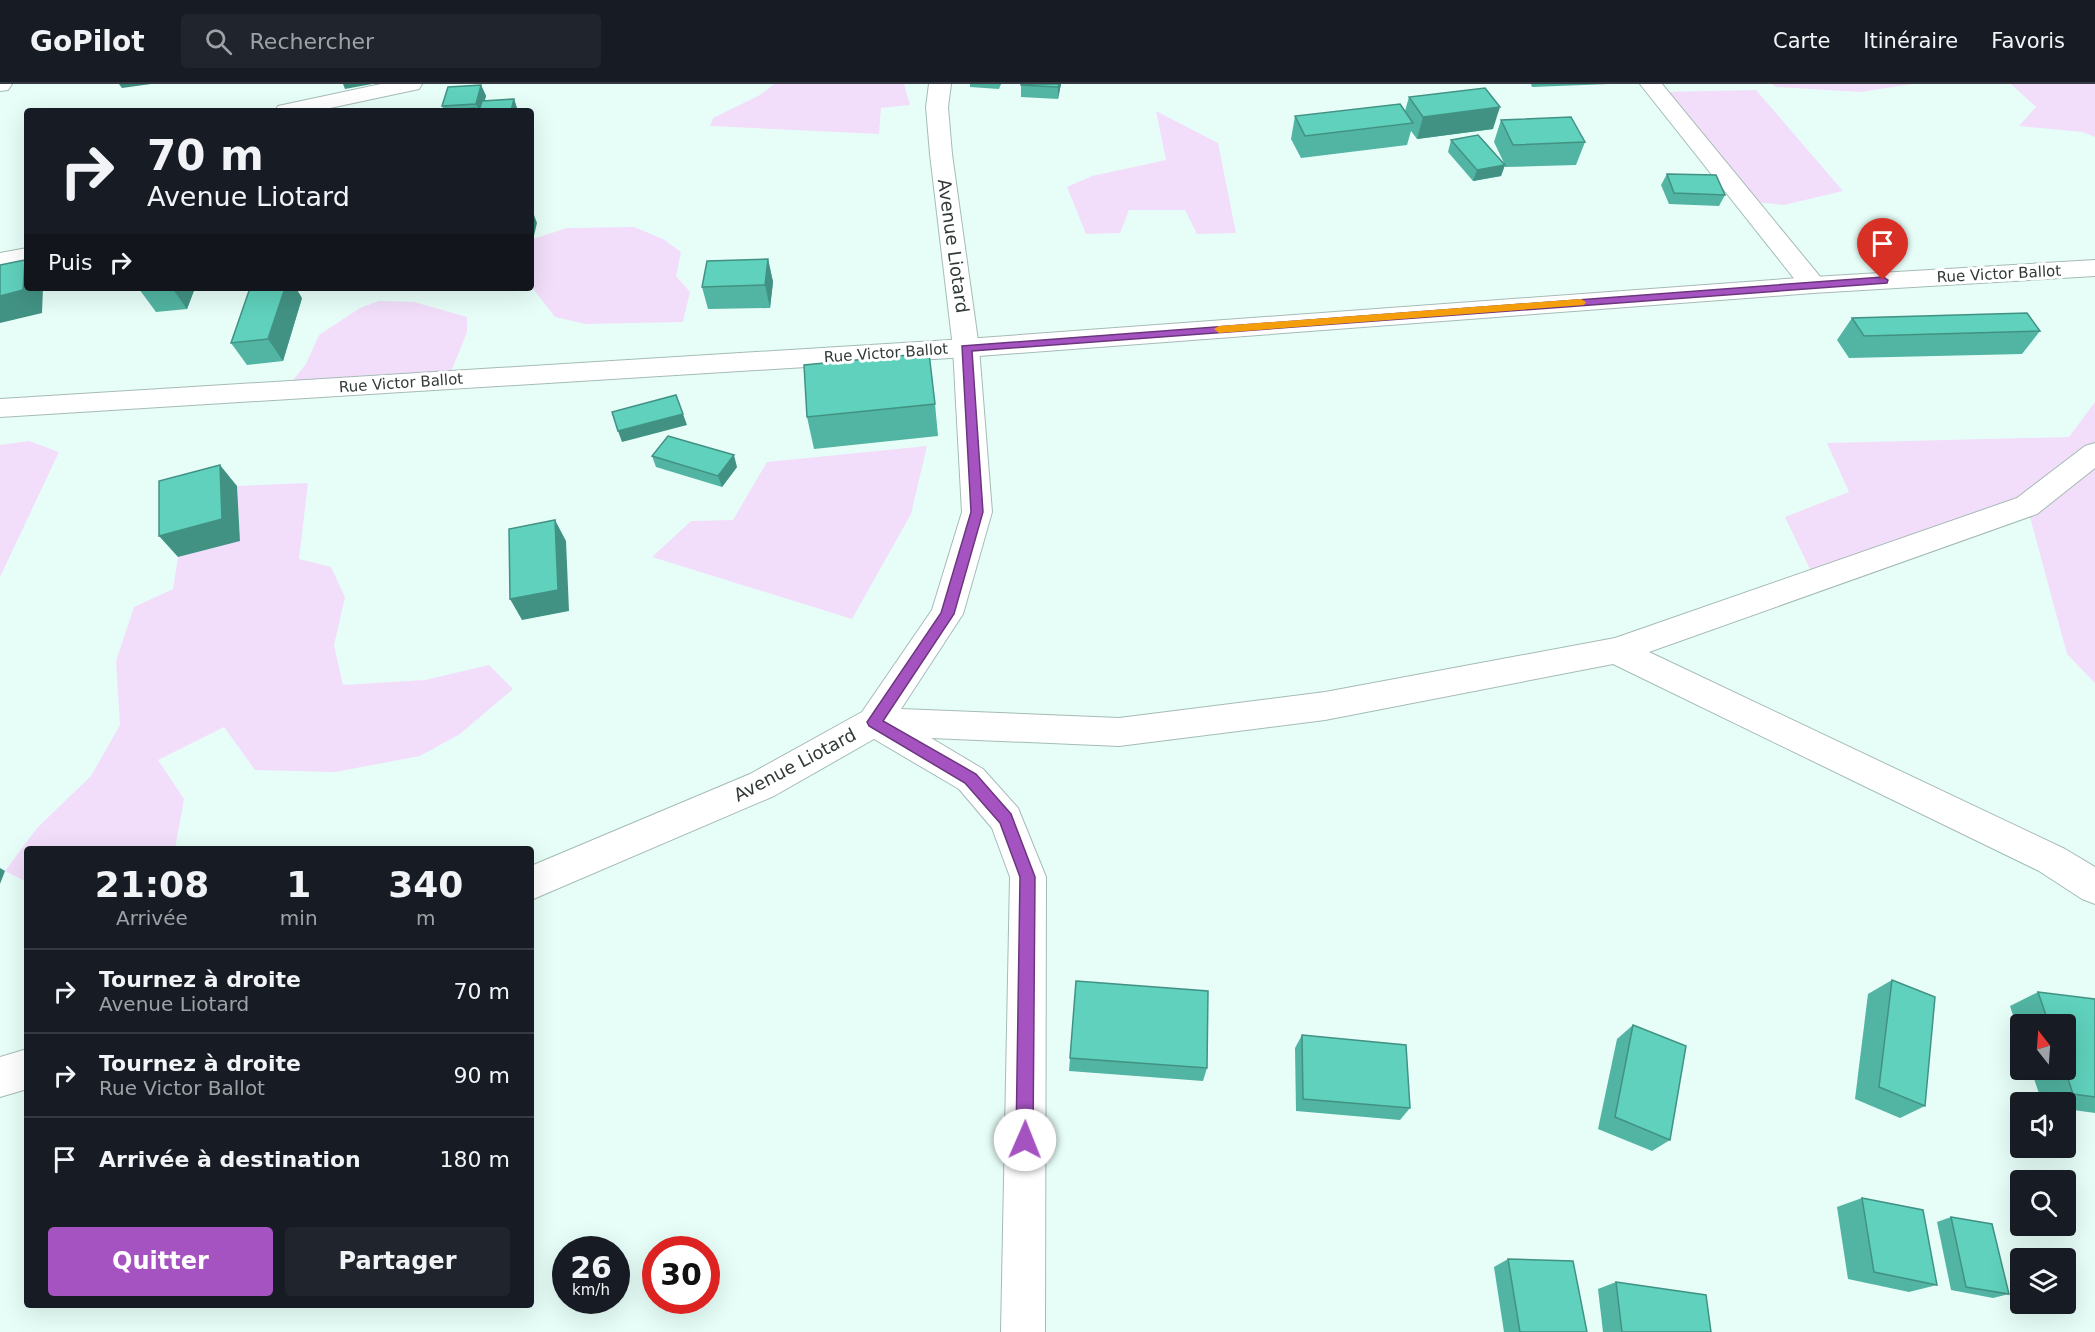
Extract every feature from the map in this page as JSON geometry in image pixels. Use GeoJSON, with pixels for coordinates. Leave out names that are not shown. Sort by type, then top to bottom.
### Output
{"type":"FeatureCollection","features":[{"type":"Feature","properties":{"kind":"street"},"geometry":{"type":"LineString","coordinates":[[300,108],[411,84]]}},
{"type":"Feature","properties":{"kind":"street","name":"Avenue Liotard"},"geometry":{"type":"LineString","coordinates":[[534,882],[762,785],[874,722],[947,614],[977,512],[966,348],[940,154],[937,107],[940,84]]}},
{"type":"Feature","properties":{"kind":"street"},"geometry":{"type":"LineString","coordinates":[[1652,84],[1813,285]]}},
{"type":"Feature","properties":{"kind":"street"},"geometry":{"type":"LineString","coordinates":[[0,261],[24,257]]}},
{"type":"Feature","properties":{"kind":"street","name":"Rue Victor Ballot"},"geometry":{"type":"LineString","coordinates":[[0,408],[966,348],[1813,285],[2095,268]]}},
{"type":"Feature","properties":{"kind":"street"},"geometry":{"type":"LineString","coordinates":[[874,722],[1119,732],[1325,706],[1616,651],[2027,506],[2095,453]]}},
{"type":"Feature","properties":{"kind":"street"},"geometry":{"type":"LineString","coordinates":[[1616,651],[2052,860],[2095,886]]}},
{"type":"Feature","properties":{"kind":"street"},"geometry":{"type":"LineString","coordinates":[[874,722],[970,779],[1006,819],[1028,877],[1023,1332]]}},
{"type":"Feature","properties":{"kind":"street"},"geometry":{"type":"LineString","coordinates":[[0,1077],[24,1070]]}},
{"type":"Feature","properties":{"kind":"shaded area"},"geometry":{"type":"Polygon","coordinates":[[[774,84],[904,84],[910,105],[881,108],[879,134],[710,126],[713,118],[760,95],[774,84]]]}},
{"type":"Feature","properties":{"kind":"shaded area"},"geometry":{"type":"Polygon","coordinates":[[[1772,84],[1912,84],[1861,92],[1776,87],[1772,84]]]}},
{"type":"Feature","properties":{"kind":"shaded area"},"geometry":{"type":"Polygon","coordinates":[[[2011,84],[2095,84],[2095,137],[2083,132],[2019,126],[2036,107],[2011,84]]]}},
{"type":"Feature","properties":{"kind":"shaded area"},"geometry":{"type":"Polygon","coordinates":[[[1756,90],[1843,191],[1784,205],[1745,201],[1657,92],[1756,90]]]}},
{"type":"Feature","properties":{"kind":"shaded area"},"geometry":{"type":"Polygon","coordinates":[[[1156,111],[1218,143],[1236,233],[1197,234],[1185,210],[1129,210],[1120,233],[1086,234],[1067,187],[1092,176],[1166,160],[1156,111]]]}},
{"type":"Feature","properties":{"kind":"shaded area"},"geometry":{"type":"Polygon","coordinates":[[[634,227],[663,239],[681,252],[676,276],[690,292],[683,322],[586,324],[555,317],[534,290],[534,239],[567,228],[634,227]]]}},
{"type":"Feature","properties":{"kind":"shaded area"},"geometry":{"type":"Polygon","coordinates":[[[379,301],[414,302],[467,317],[467,332],[451,372],[361,379],[293,380],[306,364],[319,335],[360,308],[379,301]]]}},
{"type":"Feature","properties":{"kind":"shaded area"},"geometry":{"type":"Polygon","coordinates":[[[2095,402],[2095,683],[2067,654],[2027,506],[1816,582],[1785,517],[1849,492],[1827,443],[2069,437],[2095,402]]]}},
{"type":"Feature","properties":{"kind":"shaded area"},"geometry":{"type":"Polygon","coordinates":[[[29,441],[59,452],[0,577],[0,445],[29,441]]]}},
{"type":"Feature","properties":{"kind":"shaded area"},"geometry":{"type":"Polygon","coordinates":[[[927,446],[911,514],[852,619],[652,557],[691,521],[733,520],[767,462],[927,446]]]}},
{"type":"Feature","properties":{"kind":"shaded area"},"geometry":{"type":"Polygon","coordinates":[[[308,483],[299,559],[331,567],[345,597],[334,645],[343,685],[425,680],[489,665],[513,689],[460,734],[420,756],[335,772],[255,770],[224,727],[158,760],[184,799],[176,846],[24,846],[24,880],[5,871],[37,828],[91,776],[120,725],[116,661],[134,607],[173,589],[178,557],[240,540],[237,486],[308,483]]]}},
{"type":"Feature","properties":{"kind":"building"},"geometry":{"type":"Polygon","coordinates":[[[1021,84],[1059,84],[1058,87],[1021,84]]]}},
{"type":"Feature","properties":{"kind":"building"},"geometry":{"type":"Polygon","coordinates":[[[481,85],[476,104],[442,106],[448,87],[481,85]]]}},
{"type":"Feature","properties":{"kind":"building"},"geometry":{"type":"Polygon","coordinates":[[[1485,88],[1500,107],[1423,117],[1409,97],[1485,88]]]}},
{"type":"Feature","properties":{"kind":"building"},"geometry":{"type":"Polygon","coordinates":[[[514,99],[512,108],[480,108],[482,101],[514,99]]]}},
{"type":"Feature","properties":{"kind":"building"},"geometry":{"type":"Polygon","coordinates":[[[1400,104],[1413,123],[1305,136],[1295,116],[1400,104]]]}},
{"type":"Feature","properties":{"kind":"building"},"geometry":{"type":"Polygon","coordinates":[[[1571,117],[1585,142],[1513,145],[1501,120],[1571,117]]]}},
{"type":"Feature","properties":{"kind":"building"},"geometry":{"type":"Polygon","coordinates":[[[1478,135],[1505,165],[1477,170],[1451,140],[1478,135]]]}},
{"type":"Feature","properties":{"kind":"building"},"geometry":{"type":"Polygon","coordinates":[[[1667,174],[1716,175],[1725,195],[1674,193],[1667,174]]]}},
{"type":"Feature","properties":{"kind":"building"},"geometry":{"type":"Polygon","coordinates":[[[768,259],[765,285],[702,287],[707,261],[768,259]]]}},
{"type":"Feature","properties":{"kind":"building"},"geometry":{"type":"Polygon","coordinates":[[[24,260],[23,290],[0,296],[0,265],[24,260]]]}},
{"type":"Feature","properties":{"kind":"building"},"geometry":{"type":"Polygon","coordinates":[[[249,291],[284,291],[268,339],[231,343],[249,291]]]}},
{"type":"Feature","properties":{"kind":"building"},"geometry":{"type":"Polygon","coordinates":[[[2027,313],[2040,331],[1864,336],[1852,318],[2027,313]]]}},
{"type":"Feature","properties":{"kind":"building"},"geometry":{"type":"Polygon","coordinates":[[[929,353],[935,404],[807,417],[804,365],[929,353]]]}},
{"type":"Feature","properties":{"kind":"building"},"geometry":{"type":"Polygon","coordinates":[[[676,395],[683,414],[618,431],[612,412],[676,395]]]}},
{"type":"Feature","properties":{"kind":"building"},"geometry":{"type":"Polygon","coordinates":[[[668,436],[734,455],[718,476],[652,456],[668,436]]]}},
{"type":"Feature","properties":{"kind":"building"},"geometry":{"type":"Polygon","coordinates":[[[220,465],[222,519],[159,536],[159,481],[220,465]]]}},
{"type":"Feature","properties":{"kind":"building"},"geometry":{"type":"Polygon","coordinates":[[[555,520],[558,590],[510,599],[509,529],[555,520]]]}},
{"type":"Feature","properties":{"kind":"building"},"geometry":{"type":"Polygon","coordinates":[[[1892,980],[1935,997],[1925,1106],[1879,1087],[1892,980]]]}},
{"type":"Feature","properties":{"kind":"building"},"geometry":{"type":"Polygon","coordinates":[[[1076,981],[1208,991],[1207,1068],[1070,1058],[1076,981]]]}},
{"type":"Feature","properties":{"kind":"building"},"geometry":{"type":"Polygon","coordinates":[[[2038,992],[2095,999],[2095,1097],[2076,1094],[2076,1092],[2072,1092],[2068,1080],[2076,1080],[2076,1014],[2046,1014],[2038,992]]]}},
{"type":"Feature","properties":{"kind":"building"},"geometry":{"type":"Polygon","coordinates":[[[1633,1025],[1686,1046],[1670,1140],[1615,1117],[1633,1025]]]}},
{"type":"Feature","properties":{"kind":"building"},"geometry":{"type":"Polygon","coordinates":[[[1302,1035],[1406,1045],[1410,1108],[1303,1099],[1302,1035]]]}},
{"type":"Feature","properties":{"kind":"building"},"geometry":{"type":"Polygon","coordinates":[[[1862,1198],[1923,1210],[1937,1285],[1874,1272],[1862,1198]]]}},
{"type":"Feature","properties":{"kind":"building"},"geometry":{"type":"Polygon","coordinates":[[[1951,1217],[1992,1224],[2009,1294],[1966,1287],[1951,1217]]]}},
{"type":"Feature","properties":{"kind":"building"},"geometry":{"type":"Polygon","coordinates":[[[1508,1259],[1573,1261],[1587,1332],[1520,1332],[1508,1259]]]}},
{"type":"Feature","properties":{"kind":"building"},"geometry":{"type":"Polygon","coordinates":[[[1616,1282],[1706,1295],[1711,1332],[1622,1332],[1616,1282]]]}},
{"type":"Feature","properties":{"kind":"slow traffic"},"geometry":{"type":"LineString","coordinates":[[1219,329],[1581,302]]}},
{"type":"Feature","properties":{"kind":"route"},"geometry":{"type":"LineString","coordinates":[[1025,1140],[1028,877],[1006,819],[970,779],[874,722],[947,614],[977,512],[966,348],[1883,280]]}}]}
